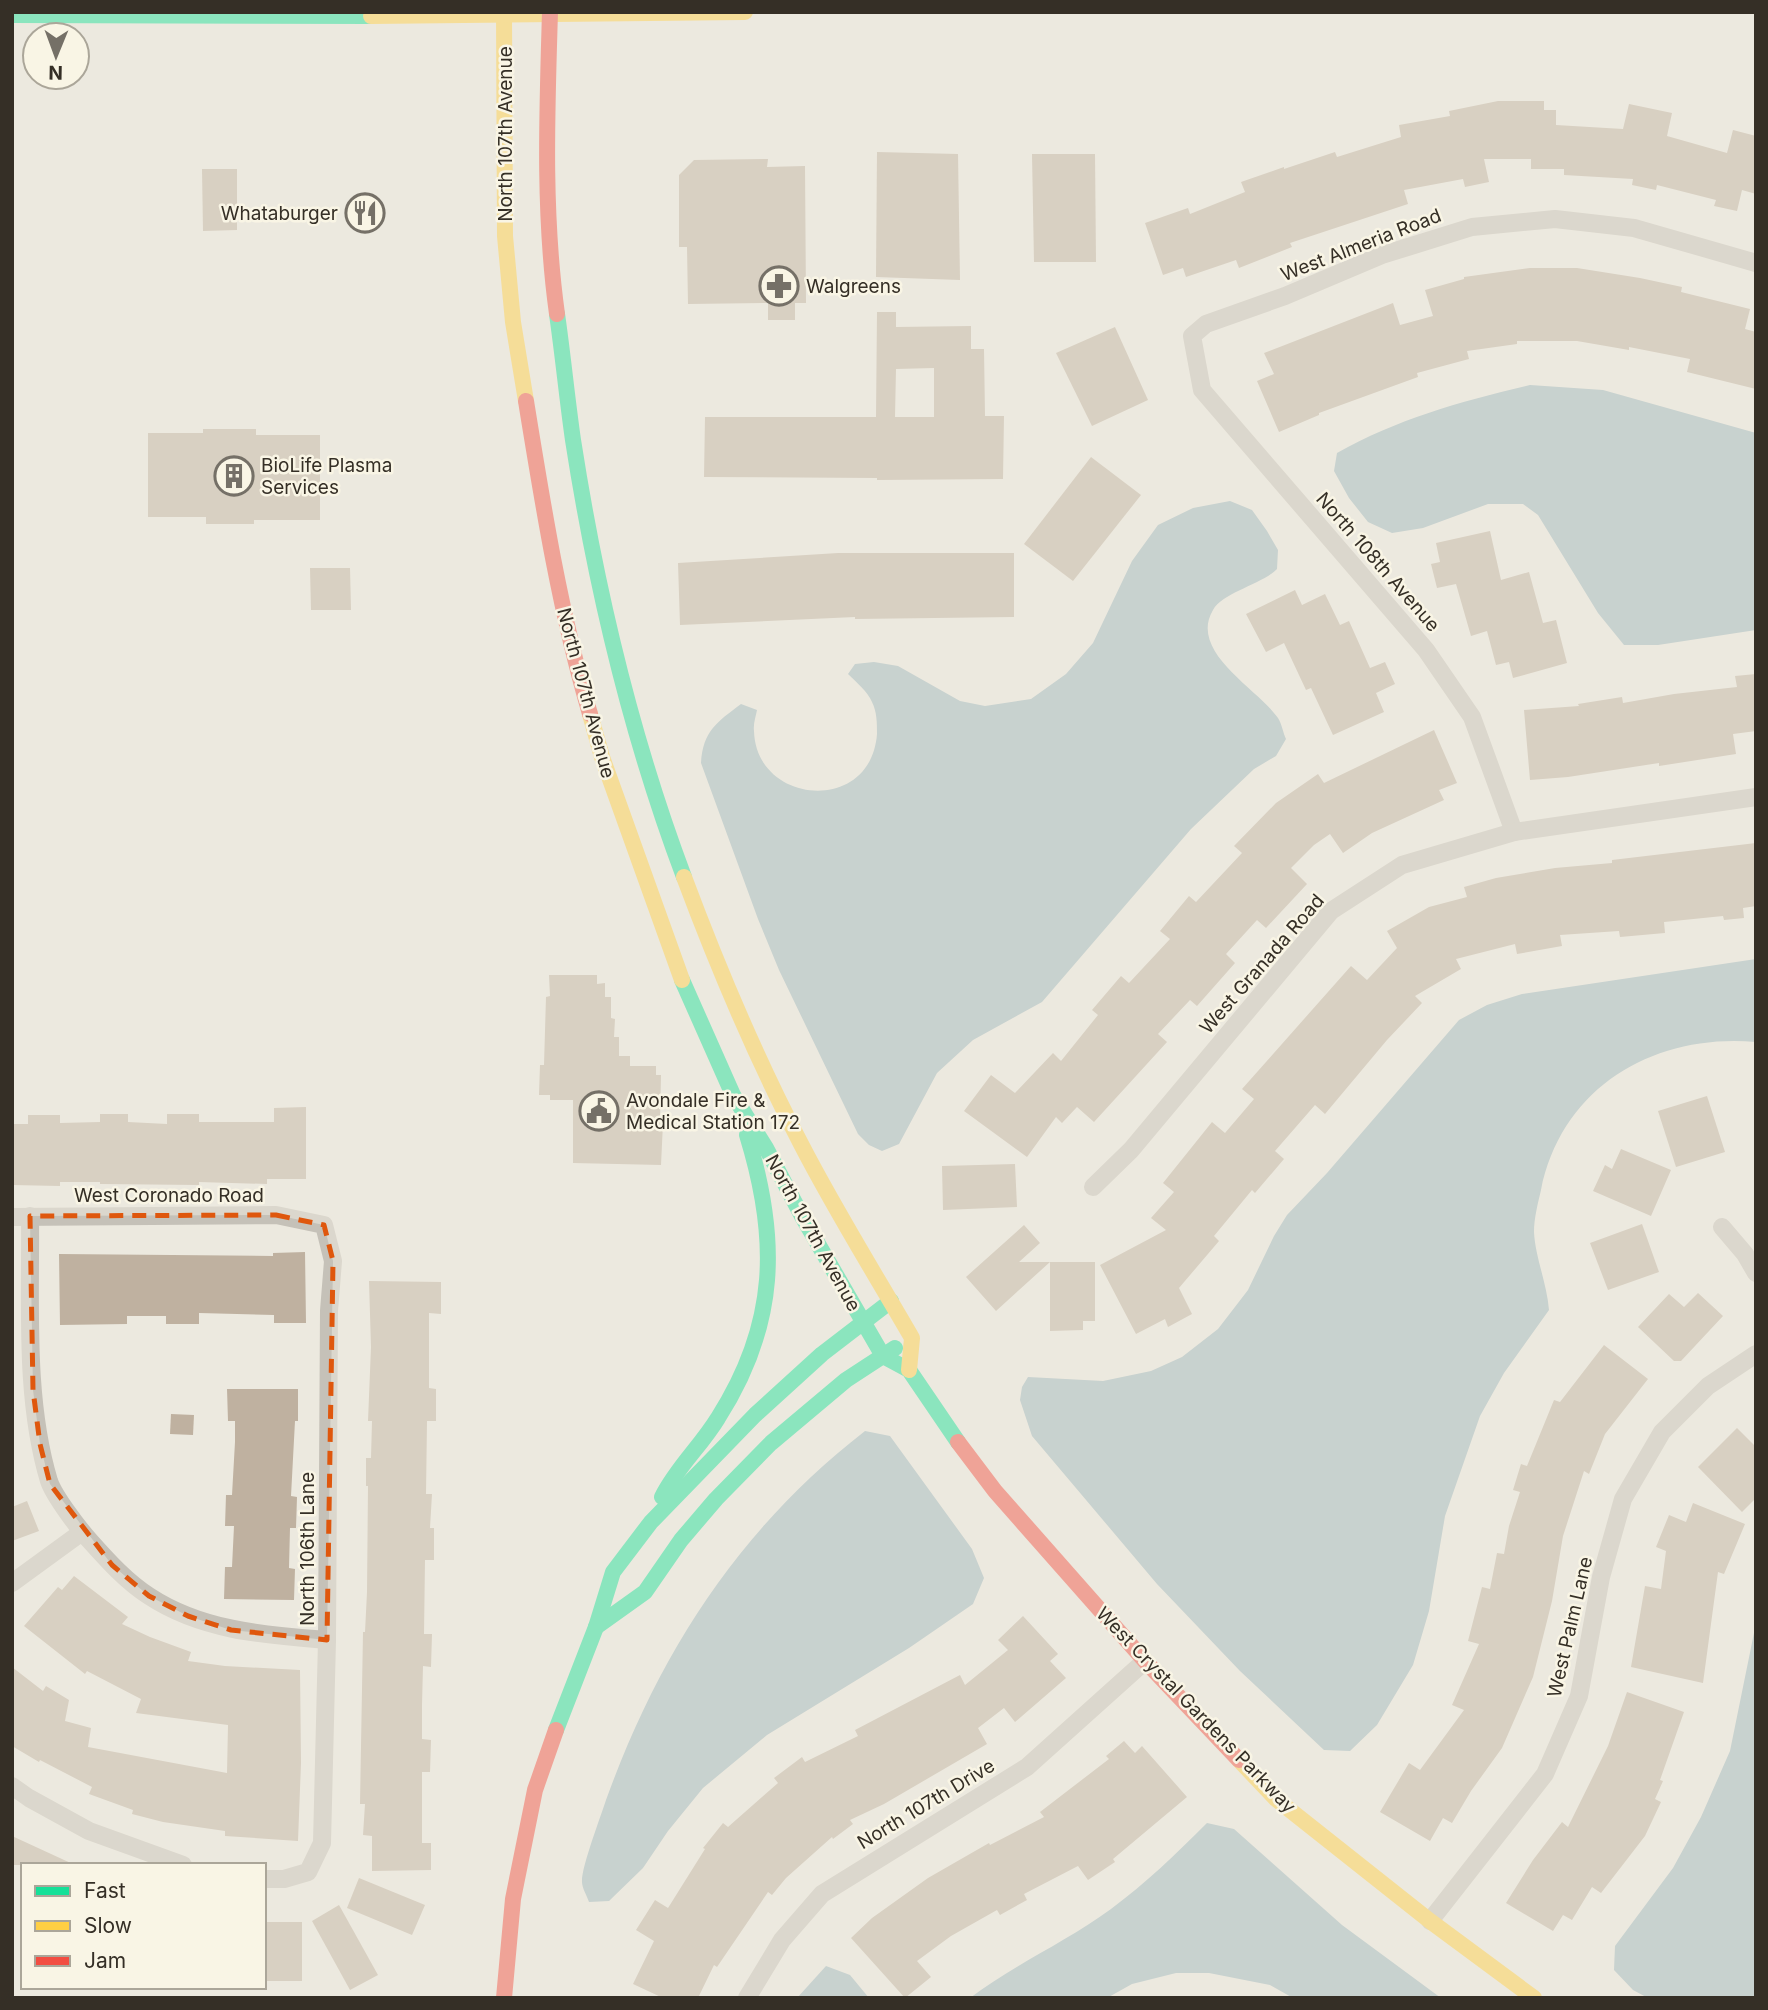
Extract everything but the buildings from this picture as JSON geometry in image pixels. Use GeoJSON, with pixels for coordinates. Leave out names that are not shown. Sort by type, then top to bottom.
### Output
{"type":"FeatureCollection","features":[{"type":"Feature","properties":{"kind":"main road"},"geometry":{"type":"LineString","coordinates":[[12,15],[745,12]]}},
{"type":"Feature","properties":{"kind":"main road","name":"North 107th Avenue"},"geometry":{"type":"LineString","coordinates":[[504,14],[505,223],[511,297],[528,416],[553,556],[573,656],[602,757],[651,898],[800,1143],[912,1338]]}},
{"type":"Feature","properties":{"kind":"main road","name":"North 107th Avenue"},"geometry":{"type":"LineString","coordinates":[[550,14],[545,149],[548,235],[563,368],[583,504],[601,599],[624,691],[685,879],[733,1095],[766,1148],[883,1356]]}},
{"type":"Feature","properties":{"kind":"main road"},"geometry":{"type":"LineString","coordinates":[[650,1522],[669,1480],[717,1420],[735,1391],[749,1364],[761,1326],[770,1258],[769,1219],[749,1140],[733,1095]]}},
{"type":"Feature","properties":{"kind":"main road","name":"North 107th Avenue"},"geometry":{"type":"LineString","coordinates":[[504,1998],[513,1899],[535,1790],[556,1727],[596,1627],[613,1572],[650,1522],[755,1415],[822,1354],[891,1301]]}},
{"type":"Feature","properties":{"kind":"main road"},"geometry":{"type":"LineString","coordinates":[[596,1627],[645,1592],[681,1540],[716,1499],[771,1443],[846,1380],[912,1338]]}},
{"type":"Feature","properties":{"kind":"main road"},"geometry":{"type":"LineString","coordinates":[[909,1370],[912,1338]]}},
{"type":"Feature","properties":{"kind":"main road","name":"West Crystal Gardens Parkway"},"geometry":{"type":"LineString","coordinates":[[883,1356],[909,1370],[953,1437],[995,1491],[1145,1661],[1276,1799],[1430,1921],[1534,1998]]}},
{"type":"Feature","properties":{"kind":"street","name":"West Almeria Road"},"geometry":{"type":"LineString","coordinates":[[1192,336],[1206,324],[1285,296],[1382,256],[1472,226],[1555,219],[1634,228],[1756,263]]}},
{"type":"Feature","properties":{"kind":"street","name":"North 108th Avenue"},"geometry":{"type":"LineString","coordinates":[[1192,336],[1202,390],[1426,650],[1472,717],[1514,832]]}},
{"type":"Feature","properties":{"kind":"street","name":"West Granada Road"},"geometry":{"type":"LineString","coordinates":[[1093,1187],[1131,1150],[1331,911],[1402,865],[1514,832],[1756,797]]}},
{"type":"Feature","properties":{"kind":"street","name":"West Coronado Road"},"geometry":{"type":"LineString","coordinates":[[21,1217],[275,1215],[324,1225]]}},
{"type":"Feature","properties":{"kind":"street"},"geometry":{"type":"LineString","coordinates":[[21,1217],[33,1390],[40,1444],[50,1484],[82,1532],[112,1565],[149,1596],[188,1616],[231,1630],[327,1640]]}},
{"type":"Feature","properties":{"kind":"street","name":"North 106th Lane"},"geometry":{"type":"LineString","coordinates":[[266,1879],[308,1872],[322,1843],[327,1640],[329,1311],[334,1261],[324,1225]]}},
{"type":"Feature","properties":{"kind":"street"},"geometry":{"type":"LineString","coordinates":[[1722,1227],[1745,1254],[1756,1273]]}},
{"type":"Feature","properties":{"kind":"street","name":"West Palm Lane"},"geometry":{"type":"LineString","coordinates":[[1430,1921],[1545,1774],[1579,1696],[1601,1577],[1623,1499],[1662,1432],[1708,1386],[1756,1354]]}},
{"type":"Feature","properties":{"kind":"street"},"geometry":{"type":"LineString","coordinates":[[12,1583],[82,1532]]}},
{"type":"Feature","properties":{"kind":"street","name":"North 107th Drive"},"geometry":{"type":"LineString","coordinates":[[747,1998],[782,1940],[822,1894],[1027,1767],[1145,1661]]}},
{"type":"Feature","properties":{"kind":"street"},"geometry":{"type":"LineString","coordinates":[[12,1786],[89,1830],[178,1863]]}},
{"type":"Feature","properties":{"kind":"highlighted area"},"geometry":{"type":"Polygon","coordinates":[[[276,1215],[324,1225],[333,1261],[327,1640],[231,1630],[188,1616],[149,1596],[112,1565],[50,1484],[40,1444],[33,1390],[30,1216],[276,1215]]]}},
{"type":"Feature","properties":{"kind":"water"},"geometry":{"type":"Polygon","coordinates":[[[1530,385],[1603,390],[1756,433],[1756,630],[1658,645],[1624,645],[1598,613],[1538,515],[1523,504],[1488,504],[1423,528],[1392,533],[1368,522],[1349,498],[1334,471],[1337,453],[1383,430],[1455,405],[1530,385]]]}},
{"type":"Feature","properties":{"kind":"water"},"geometry":{"type":"Polygon","coordinates":[[[1230,501],[1252,510],[1267,531],[1278,550],[1277,569],[1218,604],[1208,626],[1210,641],[1229,669],[1278,718],[1286,739],[1276,756],[1254,769],[1191,829],[1042,1002],[973,1040],[937,1073],[899,1144],[882,1151],[869,1145],[858,1134],[779,970],[758,919],[701,763],[708,735],[718,722],[741,704],[757,710],[754,728],[760,756],[773,774],[792,786],[814,791],[836,788],[856,778],[870,760],[877,734],[872,702],[848,674],[855,664],[874,662],[898,666],[960,701],[985,706],[1031,699],[1066,674],[1093,643],[1132,561],[1158,525],[1193,508],[1230,501]]]}},
{"type":"Feature","properties":{"kind":"water"},"geometry":{"type":"Polygon","coordinates":[[[1756,959],[1756,1042],[1719,1042],[1683,1047],[1649,1057],[1618,1074],[1592,1095],[1569,1122],[1552,1153],[1541,1190],[1534,1232],[1549,1310],[1504,1373],[1480,1416],[1445,1516],[1429,1611],[1413,1665],[1377,1725],[1350,1751],[1324,1750],[1240,1671],[1157,1584],[1032,1436],[1020,1400],[1022,1387],[1028,1377],[1103,1381],[1151,1371],[1182,1357],[1218,1329],[1248,1290],[1287,1215],[1327,1173],[1459,1020],[1487,1005],[1522,994],[1756,959]]]}},
{"type":"Feature","properties":{"kind":"water"},"geometry":{"type":"Polygon","coordinates":[[[865,1431],[890,1436],[972,1549],[984,1578],[973,1604],[909,1648],[767,1735],[703,1788],[668,1831],[643,1868],[609,1901],[589,1902],[583,1887],[583,1875],[606,1800],[627,1745],[678,1644],[708,1596],[779,1509],[865,1431]]]}},
{"type":"Feature","properties":{"kind":"water"},"geometry":{"type":"Polygon","coordinates":[[[1756,1623],[1756,1998],[1648,1998],[1633,1990],[1614,1970],[1615,1946],[1673,1868],[1701,1817],[1730,1751],[1756,1623]]]}},
{"type":"Feature","properties":{"kind":"water"},"geometry":{"type":"Polygon","coordinates":[[[1207,1823],[1234,1829],[1342,1925],[1441,1998],[1293,1998],[1270,1985],[1209,1973],[1176,1973],[1132,1984],[1107,1998],[970,1998],[1111,1909],[1160,1868],[1207,1823]]]}},
{"type":"Feature","properties":{"kind":"water"},"geometry":{"type":"Polygon","coordinates":[[[826,1966],[850,1975],[869,1998],[797,1998],[826,1966]]]}},
{"type":"Feature","properties":{"kind":"traffic: fast"},"geometry":{"type":"LineString","coordinates":[[12,15],[371,16]]}},
{"type":"Feature","properties":{"kind":"traffic: fast"},"geometry":{"type":"LineString","coordinates":[[557,314],[573,440],[604,606],[632,716],[684,877]]}},
{"type":"Feature","properties":{"kind":"traffic: fast"},"geometry":{"type":"LineString","coordinates":[[682,980],[733,1095],[766,1148],[883,1356],[909,1370],[958,1442]]}},
{"type":"Feature","properties":{"kind":"traffic: fast"},"geometry":{"type":"LineString","coordinates":[[662,1497],[718,1418],[738,1383],[762,1315],[768,1245],[757,1173],[747,1135]]}},
{"type":"Feature","properties":{"kind":"traffic: fast"},"geometry":{"type":"LineString","coordinates":[[556,1730],[596,1627],[613,1572],[651,1522],[755,1415],[822,1354],[891,1301]]}},
{"type":"Feature","properties":{"kind":"traffic: fast"},"geometry":{"type":"LineString","coordinates":[[596,1627],[645,1592],[681,1540],[716,1499],[771,1443],[846,1380],[895,1348]]}},
{"type":"Feature","properties":{"kind":"traffic: slow"},"geometry":{"type":"LineString","coordinates":[[504,12],[505,236],[513,322],[526,401]]}},
{"type":"Feature","properties":{"kind":"traffic: slow"},"geometry":{"type":"LineString","coordinates":[[371,16],[745,12]]}},
{"type":"Feature","properties":{"kind":"traffic: slow"},"geometry":{"type":"LineString","coordinates":[[590,714],[602,757],[682,980]]}},
{"type":"Feature","properties":{"kind":"traffic: slow"},"geometry":{"type":"LineString","coordinates":[[684,877],[738,1012],[784,1112],[827,1193],[912,1338],[909,1370]]}},
{"type":"Feature","properties":{"kind":"traffic: slow"},"geometry":{"type":"LineString","coordinates":[[1239,1760],[1276,1799],[1430,1921],[1534,1998]]}},
{"type":"Feature","properties":{"kind":"traffic: jam"},"geometry":{"type":"LineString","coordinates":[[550,12],[548,201],[557,314]]}},
{"type":"Feature","properties":{"kind":"traffic: jam"},"geometry":{"type":"LineString","coordinates":[[526,401],[561,598],[590,714]]}},
{"type":"Feature","properties":{"kind":"traffic: jam"},"geometry":{"type":"LineString","coordinates":[[958,1442],[995,1491],[1145,1661],[1239,1760]]}},
{"type":"Feature","properties":{"kind":"traffic: jam"},"geometry":{"type":"LineString","coordinates":[[504,1998],[513,1899],[535,1790],[556,1730]]}},
{"type":"Feature","properties":{"kind":"place","name":"Whataburger"},"geometry":{"type":"Point","coordinates":[365,213]}},
{"type":"Feature","properties":{"kind":"place","name":"Walgreens"},"geometry":{"type":"Point","coordinates":[779,286]}},
{"type":"Feature","properties":{"kind":"place","name":"BioLife Plasma Services"},"geometry":{"type":"Point","coordinates":[234,476]}},
{"type":"Feature","properties":{"kind":"place","name":"Avondale Fire & Medical Station 172"},"geometry":{"type":"Point","coordinates":[599,1111]}}]}
